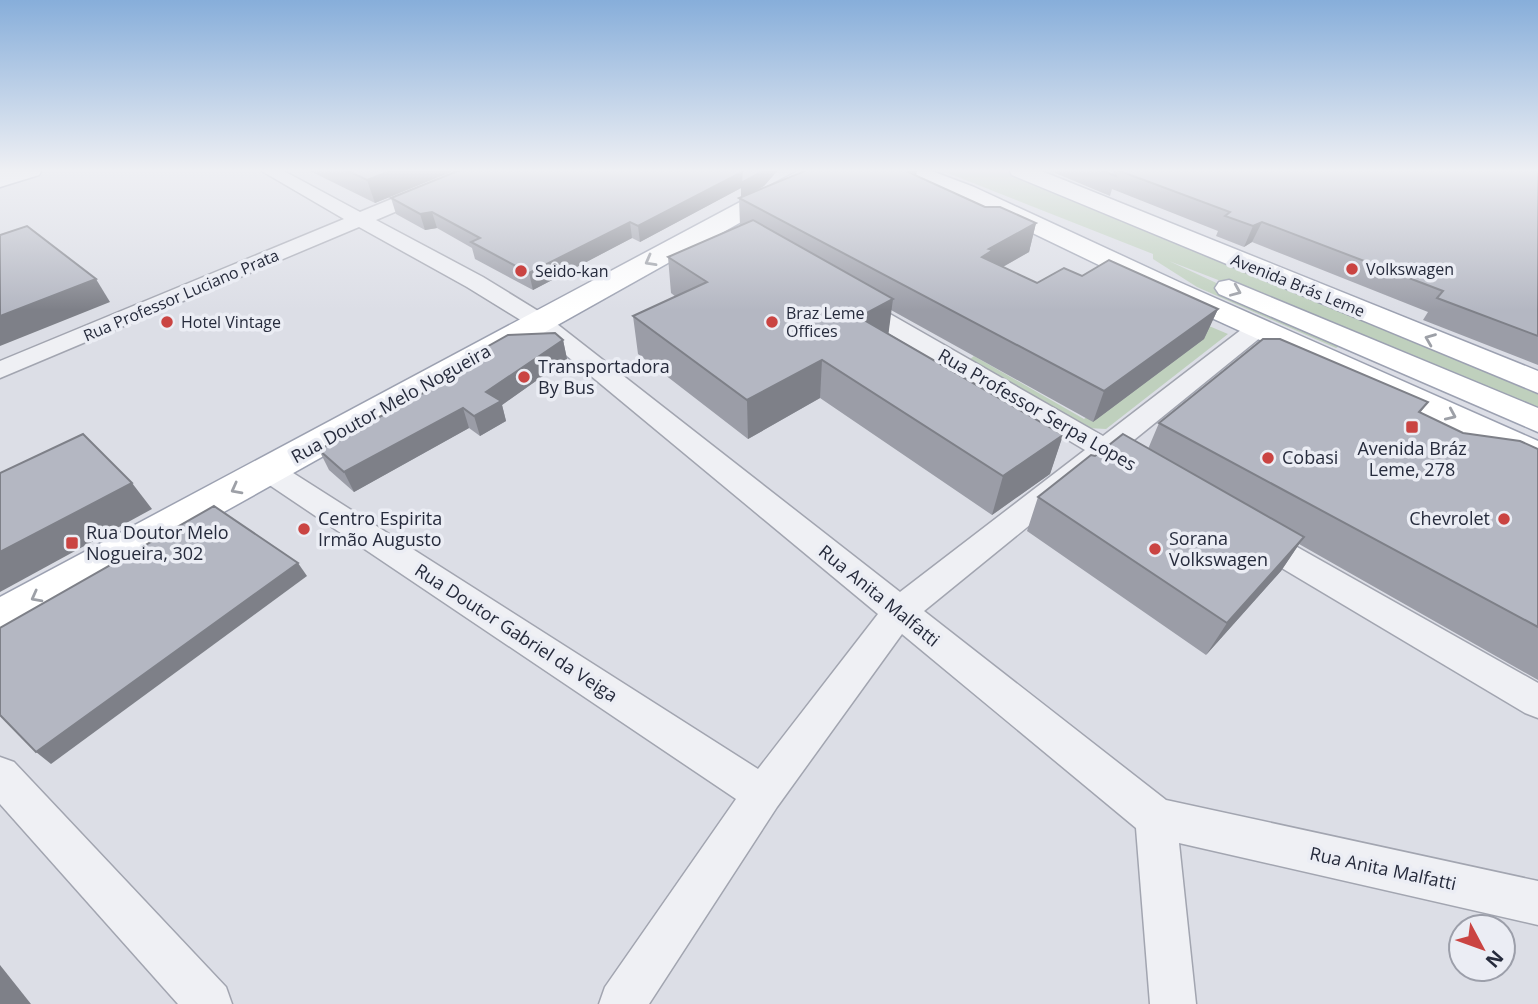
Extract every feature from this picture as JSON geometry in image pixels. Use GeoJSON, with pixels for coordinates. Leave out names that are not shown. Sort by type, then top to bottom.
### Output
{"type":"FeatureCollection","features":[{"type":"Feature","properties":{"kind":"main road","name":"Rua Doutor Melo Nogueira"},"geometry":{"type":"LineString","coordinates":[[0,617],[540,322],[729,231],[749,217]]}},
{"type":"Feature","properties":{"kind":"main road"},"geometry":{"type":"LineString","coordinates":[[1019,217],[1538,455]]}},
{"type":"Feature","properties":{"kind":"main road"},"geometry":{"type":"LineString","coordinates":[[1049,217],[1167,262],[1538,421]]}},
{"type":"Feature","properties":{"kind":"main road","name":"Avenida Brás Leme"},"geometry":{"type":"LineString","coordinates":[[1134,217],[1538,383]]}},
{"type":"Feature","properties":{"kind":"street","name":"Rua Anita Malfatti"},"geometry":{"type":"LineString","coordinates":[[358,217],[475,282],[540,322],[1156,818],[1538,903]]}},
{"type":"Feature","properties":{"kind":"street","name":"Rua Professor Luciano Prata"},"geometry":{"type":"LineString","coordinates":[[0,370],[367,217]]}},
{"type":"Feature","properties":{"kind":"street","name":"Rua Professor Serpa Lopes"},"geometry":{"type":"LineString","coordinates":[[834,292],[1164,484]]}},
{"type":"Feature","properties":{"kind":"street"},"geometry":{"type":"LineString","coordinates":[[622,1004],[763,794],[900,611],[1258,328]]}},
{"type":"Feature","properties":{"kind":"street","name":"Rua Doutor Gabriel da Veiga"},"geometry":{"type":"LineString","coordinates":[[269,471],[763,794]]}},
{"type":"Feature","properties":{"kind":"street"},"geometry":{"type":"LineString","coordinates":[[1236,526],[1538,702]]}},
{"type":"Feature","properties":{"kind":"street"},"geometry":{"type":"LineString","coordinates":[[0,775],[209,1004]]}},
{"type":"Feature","properties":{"kind":"street"},"geometry":{"type":"LineString","coordinates":[[1156,818],[1172,1004]]}},
{"type":"Feature","properties":{"kind":"green space"},"geometry":{"type":"Polygon","coordinates":[[[1059,217],[1114,217],[1538,394],[1538,409],[1395,348],[1169,261],[1346,343],[1336,348],[1197,287],[1153,259],[1153,254],[1059,217]]]}},
{"type":"Feature","properties":{"kind":"green space"},"geometry":{"type":"Polygon","coordinates":[[[1209,326],[1228,334],[1106,429],[1087,428],[969,360],[974,356],[1084,419],[1209,326]]]}},
{"type":"Feature","properties":{"kind":"building"},"geometry":{"type":"Polygon","coordinates":[[[441,217],[656,217],[638,226],[630,222],[529,273],[471,242],[480,238],[441,217]]]}},
{"type":"Feature","properties":{"kind":"building"},"geometry":{"type":"Polygon","coordinates":[[[775,217],[1022,217],[1036,223],[989,249],[993,250],[982,257],[1037,283],[1064,268],[1082,276],[1109,260],[1218,309],[1104,391],[775,217]]]}},
{"type":"Feature","properties":{"kind":"building"},"geometry":{"type":"Polygon","coordinates":[[[1227,217],[1538,217],[1538,336],[1437,298],[1443,291],[1262,222],[1253,226],[1227,217]]]}},
{"type":"Feature","properties":{"kind":"building"},"geometry":{"type":"Polygon","coordinates":[[[753,220],[893,299],[859,317],[1063,435],[1003,476],[822,360],[747,400],[633,316],[707,282],[668,257],[753,220]]]}},
{"type":"Feature","properties":{"kind":"building"},"geometry":{"type":"Polygon","coordinates":[[[27,226],[96,279],[0,316],[0,235],[27,226]]]}},
{"type":"Feature","properties":{"kind":"building"},"geometry":{"type":"Polygon","coordinates":[[[555,333],[563,340],[486,392],[501,401],[474,416],[463,408],[344,472],[319,450],[469,368],[460,362],[508,335],[555,333]]]}},
{"type":"Feature","properties":{"kind":"building"},"geometry":{"type":"Polygon","coordinates":[[[1263,339],[1280,339],[1428,402],[1419,412],[1463,433],[1520,441],[1538,449],[1538,627],[1159,423],[1263,339]]]}},
{"type":"Feature","properties":{"kind":"building"},"geometry":{"type":"Polygon","coordinates":[[[83,434],[132,483],[0,552],[0,473],[83,434]]]}},
{"type":"Feature","properties":{"kind":"building","name":"Sorana Volkswagen"},"geometry":{"type":"Polygon","coordinates":[[[1123,434],[1304,537],[1227,623],[1038,497],[1091,455],[1095,456],[1123,434]]]}},
{"type":"Feature","properties":{"kind":"building"},"geometry":{"type":"Polygon","coordinates":[[[214,506],[298,563],[36,752],[0,715],[0,628],[214,506]]]}},
{"type":"Feature","properties":{"kind":"place","name":"Volkswagen"},"geometry":{"type":"Point","coordinates":[1352,269]}},
{"type":"Feature","properties":{"kind":"place","name":"Seido-kan"},"geometry":{"type":"Point","coordinates":[521,271]}},
{"type":"Feature","properties":{"kind":"place","name":"Hotel Vintage"},"geometry":{"type":"Point","coordinates":[167,322]}},
{"type":"Feature","properties":{"kind":"place","name":"Braz Leme Offices"},"geometry":{"type":"Point","coordinates":[772,322]}},
{"type":"Feature","properties":{"kind":"place","name":"Transportadora By Bus"},"geometry":{"type":"Point","coordinates":[524,377]}},
{"type":"Feature","properties":{"kind":"place","name":"Avenida Bráz Leme, 278"},"geometry":{"type":"Point","coordinates":[1412,427]}},
{"type":"Feature","properties":{"kind":"place","name":"Cobasi"},"geometry":{"type":"Point","coordinates":[1268,458]}},
{"type":"Feature","properties":{"kind":"place","name":"Chevrolet"},"geometry":{"type":"Point","coordinates":[1504,519]}},
{"type":"Feature","properties":{"kind":"place","name":"Centro Espirita Irmão Augusto"},"geometry":{"type":"Point","coordinates":[304,529]}},
{"type":"Feature","properties":{"kind":"place","name":"Rua Doutor Melo Nogueira, 302"},"geometry":{"type":"Point","coordinates":[72,543]}},
{"type":"Feature","properties":{"kind":"place","name":"Sorana Volkswagen"},"geometry":{"type":"Point","coordinates":[1155,549]}}]}
